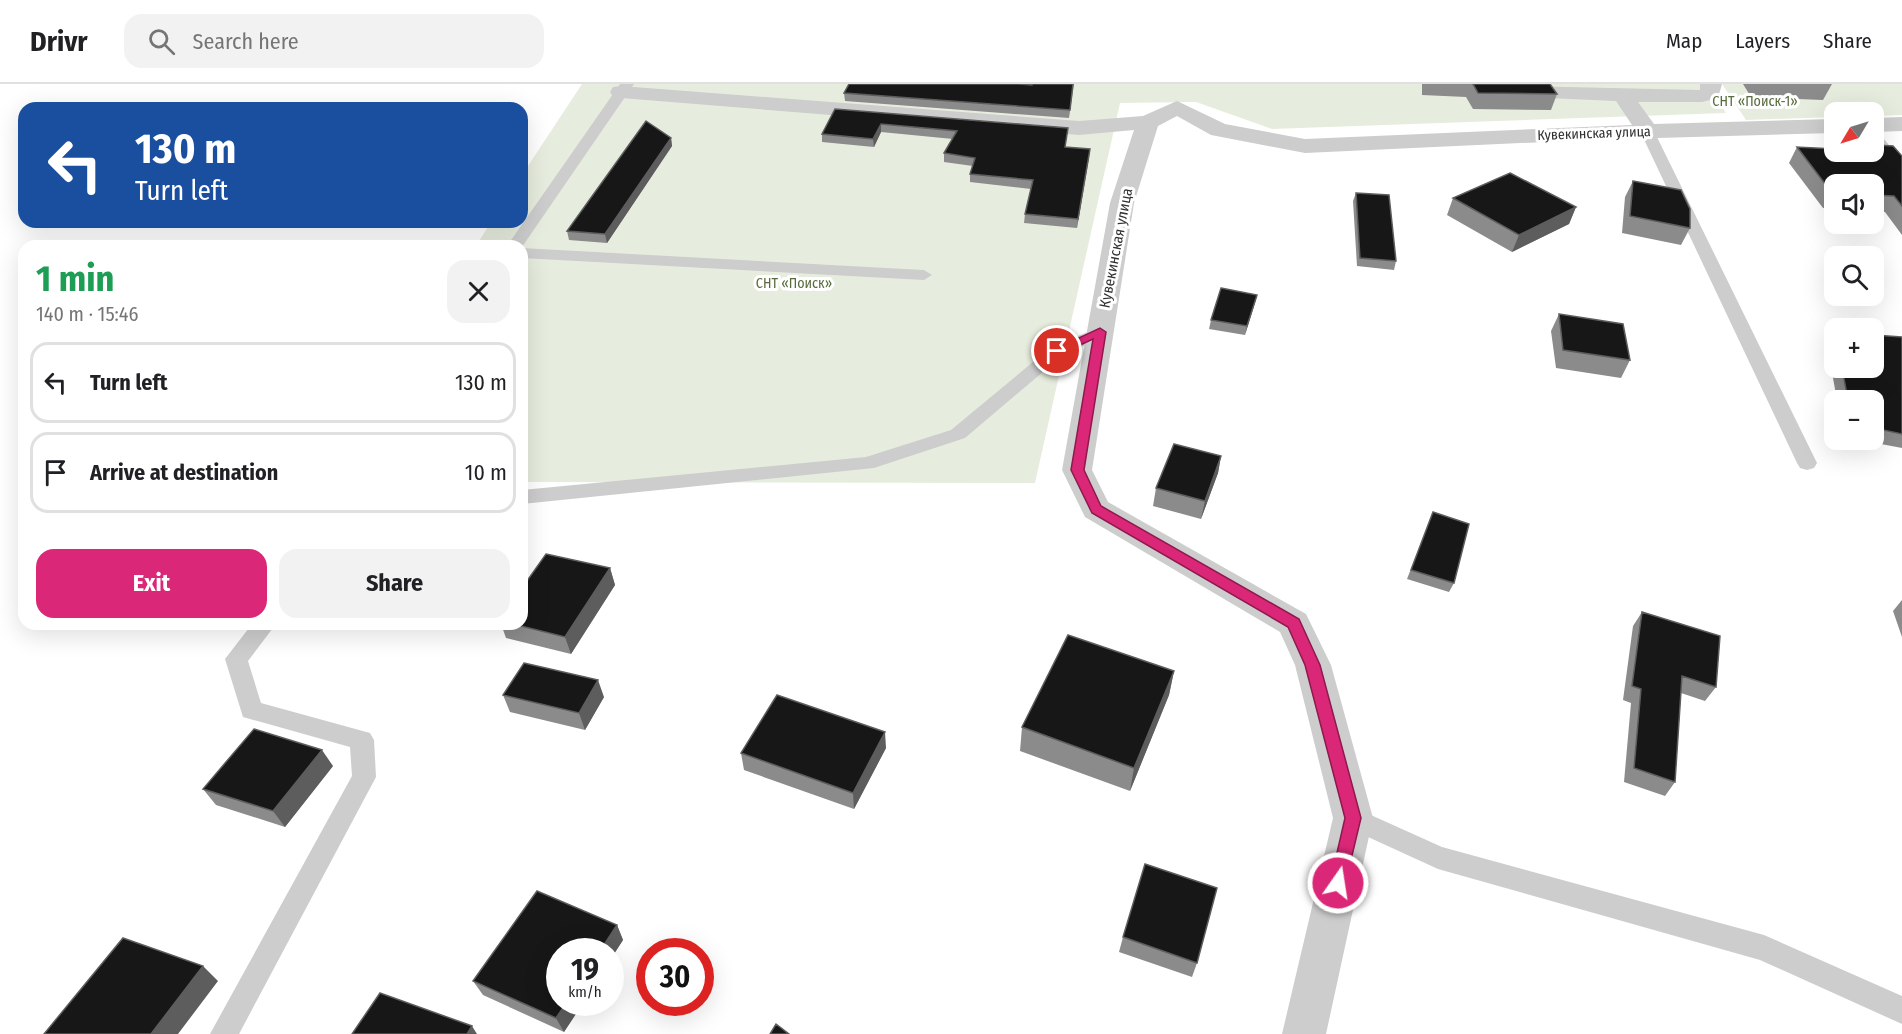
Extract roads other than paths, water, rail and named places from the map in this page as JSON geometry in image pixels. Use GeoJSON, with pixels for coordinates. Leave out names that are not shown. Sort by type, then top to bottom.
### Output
{"type":"FeatureCollection","features":[{"type":"Feature","properties":{"kind":"street"},"geometry":{"type":"LineString","coordinates":[[1442,84],[1455,88],[1702,96],[1710,93],[1711,84]]}},
{"type":"Feature","properties":{"kind":"street","name":"Кувекинская улица"},"geometry":{"type":"LineString","coordinates":[[624,88],[1078,128],[1148,122]]}},
{"type":"Feature","properties":{"kind":"street"},"geometry":{"type":"LineString","coordinates":[[1623,95],[1647,131]]}},
{"type":"Feature","properties":{"kind":"street","name":"Кувекинская улица"},"geometry":{"type":"LineString","coordinates":[[1304,1034],[1353,818],[1313,665],[1294,623],[1096,509],[1077,470],[1122,203],[1148,122],[1174,96],[1219,130],[1305,146],[1647,131],[1824,126]]}},
{"type":"Feature","properties":{"kind":"street"},"geometry":{"type":"LineString","coordinates":[[1884,125],[1902,124]]}},
{"type":"Feature","properties":{"kind":"lane"},"geometry":{"type":"LineString","coordinates":[[528,226],[624,88]]}},
{"type":"Feature","properties":{"kind":"lane"},"geometry":{"type":"LineString","coordinates":[[1647,131],[1808,463]]}},
{"type":"Feature","properties":{"kind":"lane"},"geometry":{"type":"LineString","coordinates":[[1884,148],[1902,170]]}},
{"type":"Feature","properties":{"kind":"lane"},"geometry":{"type":"LineString","coordinates":[[528,253],[924,274]]}},
{"type":"Feature","properties":{"kind":"lane"},"geometry":{"type":"LineString","coordinates":[[528,496],[867,463],[958,434],[1057,351],[1100,332]]}},
{"type":"Feature","properties":{"kind":"lane"},"geometry":{"type":"LineString","coordinates":[[224,1034],[364,777],[362,740],[251,710],[236,659],[260,630]]}},
{"type":"Feature","properties":{"kind":"lane"},"geometry":{"type":"LineString","coordinates":[[1353,818],[1438,857],[1764,948],[1902,1010]]}},
{"type":"Feature","properties":{"kind":"park label","name":"СНТ «Поиск-1»"},"geometry":{"type":"Point","coordinates":[1755,101]}},
{"type":"Feature","properties":{"kind":"park label","name":"СНТ «Поиск»"},"geometry":{"type":"Point","coordinates":[794,283]}}]}
